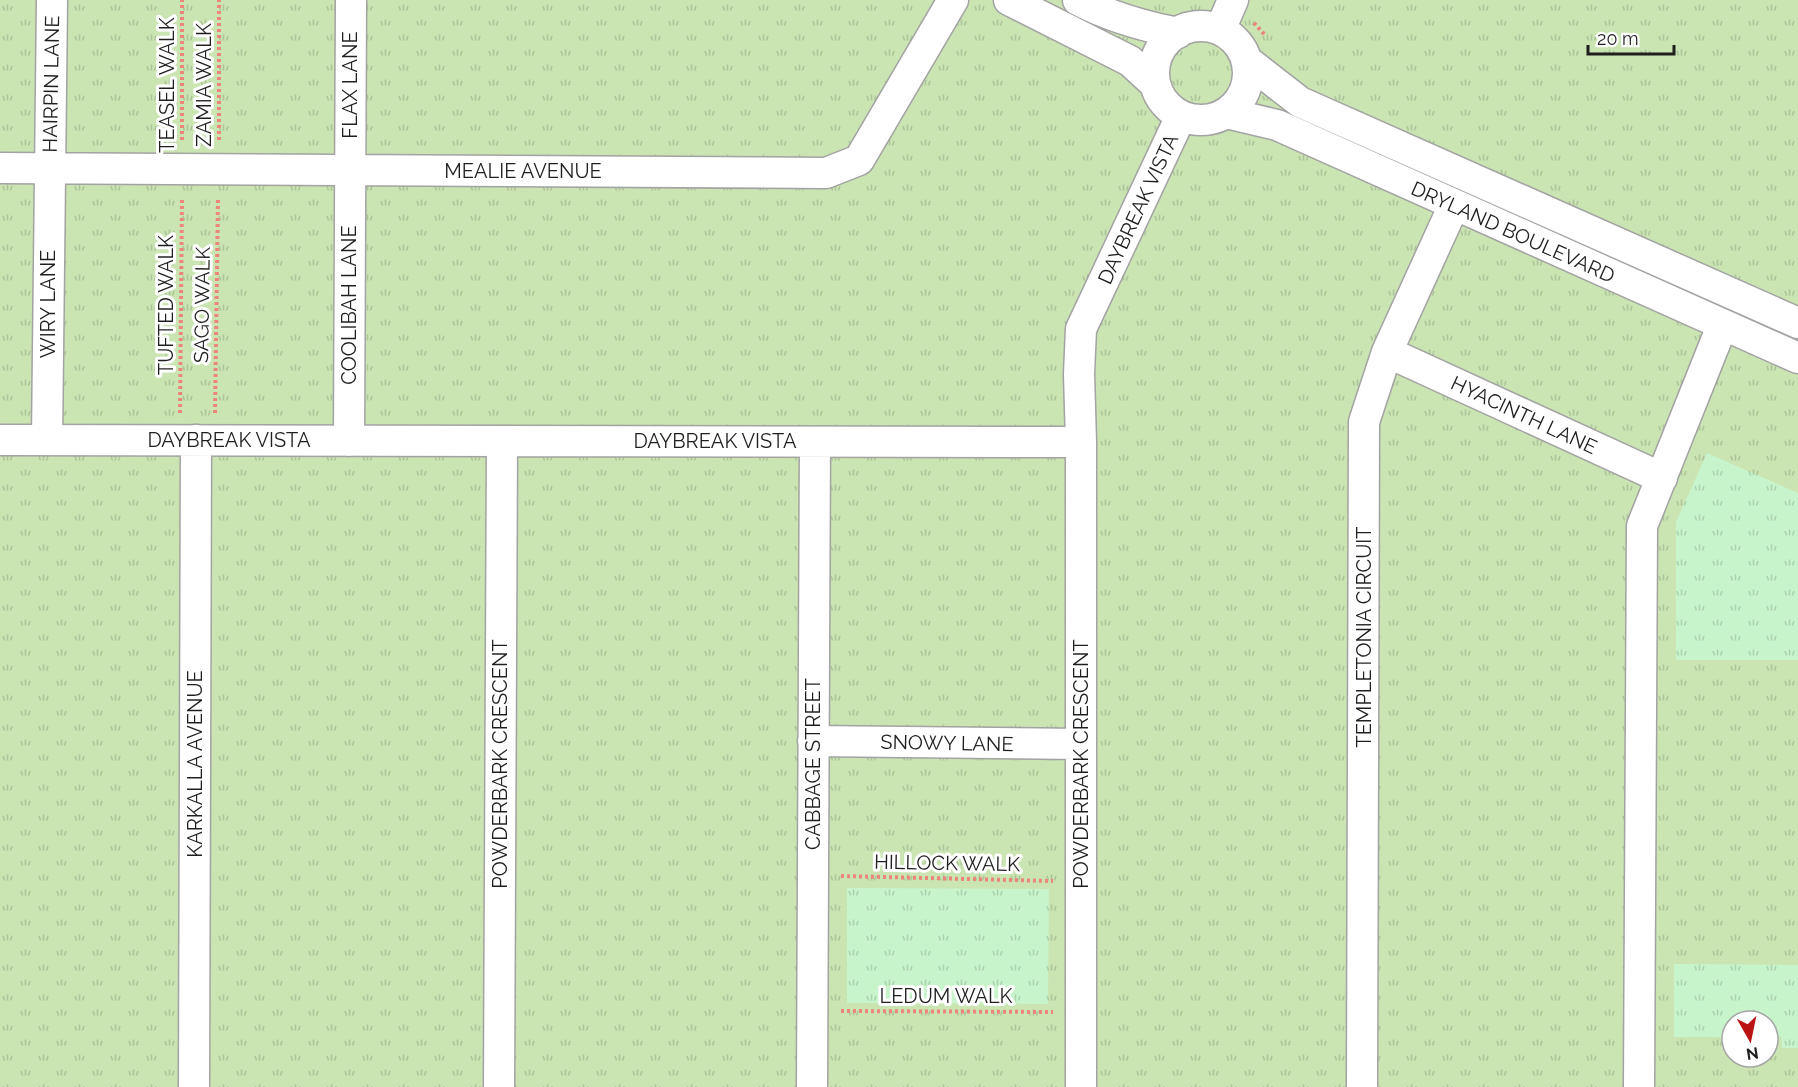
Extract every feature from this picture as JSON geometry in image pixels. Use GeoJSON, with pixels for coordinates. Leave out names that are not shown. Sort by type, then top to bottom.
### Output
{"type":"FeatureCollection","features":[{"type":"Feature","properties":{"kind":"street","name":"HAIRPIN LANE"},"geometry":{"type":"LineString","coordinates":[[49,169],[52,0]]}},
{"type":"Feature","properties":{"kind":"street","name":"FLAX LANE"},"geometry":{"type":"LineString","coordinates":[[350,170],[351,0]]}},
{"type":"Feature","properties":{"kind":"street","name":"MEALIE AVENUE"},"geometry":{"type":"LineString","coordinates":[[0,168],[826,173],[859,160],[953,0]]}},
{"type":"Feature","properties":{"kind":"street"},"geometry":{"type":"LineString","coordinates":[[1009,0],[1130,61],[1155,84]]}},
{"type":"Feature","properties":{"kind":"street"},"geometry":{"type":"LineString","coordinates":[[1078,0],[1103,13],[1146,27],[1178,33],[1206,27],[1220,30],[1232,38],[1246,60],[1248,72],[1245,90],[1235,106],[1226,113],[1199,120],[1181,116],[1161,98],[1155,84],[1154,73],[1161,49],[1178,33]]}},
{"type":"Feature","properties":{"kind":"street"},"geometry":{"type":"LineString","coordinates":[[1220,30],[1233,0]]}},
{"type":"Feature","properties":{"kind":"street","name":"DRYLAND BOULEVARD"},"geometry":{"type":"LineString","coordinates":[[1246,60],[1300,102],[1798,323]]}},
{"type":"Feature","properties":{"kind":"street","name":"DRYLAND BOULEVARD"},"geometry":{"type":"LineString","coordinates":[[1226,113],[1276,126],[1798,358]]}},
{"type":"Feature","properties":{"kind":"street","name":"DAYBREAK VISTA"},"geometry":{"type":"LineString","coordinates":[[0,440],[1081,442],[1078,374],[1081,329],[1181,116]]}},
{"type":"Feature","properties":{"kind":"street","name":"WIRY LANE"},"geometry":{"type":"LineString","coordinates":[[47,440],[49,169]]}},
{"type":"Feature","properties":{"kind":"street","name":"COOLIBAH LANE"},"geometry":{"type":"LineString","coordinates":[[349,441],[350,170]]}},
{"type":"Feature","properties":{"kind":"street","name":"TEMPLETONIA CIRCUIT"},"geometry":{"type":"LineString","coordinates":[[1362,1087],[1364,422],[1387,352],[1454,205]]}},
{"type":"Feature","properties":{"kind":"street"},"geometry":{"type":"LineString","coordinates":[[1639,1087],[1642,526],[1722,326]]}},
{"type":"Feature","properties":{"kind":"street","name":"HYACINTH LANE"},"geometry":{"type":"LineString","coordinates":[[1387,352],[1662,478]]}},
{"type":"Feature","properties":{"kind":"street","name":"KARKALLA AVENUE"},"geometry":{"type":"LineString","coordinates":[[194,1087],[197,440]]}},
{"type":"Feature","properties":{"kind":"street","name":"POWDERBARK CRESCENT"},"geometry":{"type":"LineString","coordinates":[[499,1087],[502,441]]}},
{"type":"Feature","properties":{"kind":"street","name":"CABBAGE STREET"},"geometry":{"type":"LineString","coordinates":[[812,1087],[815,441]]}},
{"type":"Feature","properties":{"kind":"street","name":"POWDERBARK CRESCENT"},"geometry":{"type":"LineString","coordinates":[[1081,442],[1081,1087]]}},
{"type":"Feature","properties":{"kind":"street","name":"SNOWY LANE"},"geometry":{"type":"LineString","coordinates":[[813,741],[1081,744]]}},
{"type":"Feature","properties":{"kind":"path","name":"TEASEL WALK"},"geometry":{"type":"LineString","coordinates":[[182,0],[182,169]]}},
{"type":"Feature","properties":{"kind":"path","name":"ZAMIA WALK"},"geometry":{"type":"LineString","coordinates":[[218,170],[219,0]]}},
{"type":"Feature","properties":{"kind":"path","name":"TUFTED WALK"},"geometry":{"type":"LineString","coordinates":[[182,169],[197,440]]}},
{"type":"Feature","properties":{"kind":"path","name":"SAGO WALK"},"geometry":{"type":"LineString","coordinates":[[197,440],[218,170]]}},
{"type":"Feature","properties":{"kind":"path","name":"HILLOCK WALK"},"geometry":{"type":"LineString","coordinates":[[813,875],[1081,882]]}},
{"type":"Feature","properties":{"kind":"path","name":"LEDUM WALK"},"geometry":{"type":"LineString","coordinates":[[812,1011],[1081,1012]]}},
{"type":"Feature","properties":{"kind":"green space"},"geometry":{"type":"Polygon","coordinates":[[[0,0],[1798,0],[1798,1087],[0,1087],[0,0]]]}},
{"type":"Feature","properties":{"kind":"green space"},"geometry":{"type":"Polygon","coordinates":[[[1707,453],[1798,493],[1798,660],[1676,660],[1676,522],[1707,453]]]}},
{"type":"Feature","properties":{"kind":"green space"},"geometry":{"type":"Polygon","coordinates":[[[847,888],[1049,889],[1048,1004],[847,1003],[847,888]]]}},
{"type":"Feature","properties":{"kind":"green space"},"geometry":{"type":"Polygon","coordinates":[[[1674,964],[1798,965],[1798,1048],[1782,1048],[1780,1009],[1720,1009],[1720,1037],[1674,1037],[1674,964]]]}}]}
